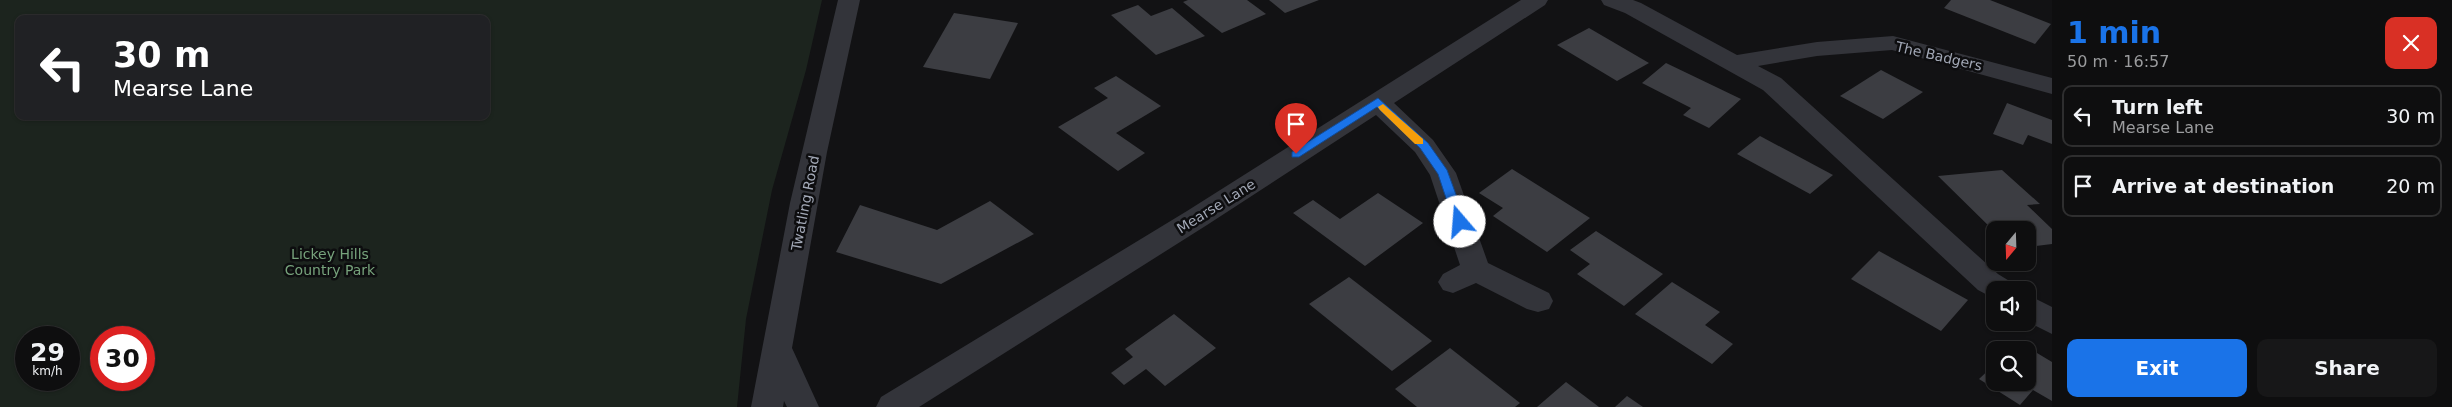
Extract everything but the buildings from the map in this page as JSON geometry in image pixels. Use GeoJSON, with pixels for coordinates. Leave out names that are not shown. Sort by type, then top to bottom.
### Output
{"type":"FeatureCollection","features":[{"type":"Feature","properties":{"kind":"street","name":"Twatling Road"},"geometry":{"type":"LineString","coordinates":[[767,407],[830,73],[849,0]]}},
{"type":"Feature","properties":{"kind":"street","name":"Mearse Lane"},"geometry":{"type":"LineString","coordinates":[[892,407],[1197,218],[1537,0]]}},
{"type":"Feature","properties":{"kind":"street"},"geometry":{"type":"LineString","coordinates":[[1612,0],[1633,8],[1772,84],[1987,281]]}},
{"type":"Feature","properties":{"kind":"street","name":"The Badgers"},"geometry":{"type":"LineString","coordinates":[[1734,63],[1818,49],[1892,44],[2052,86]]}},
{"type":"Feature","properties":{"kind":"street"},"geometry":{"type":"LineString","coordinates":[[1378,102],[1424,146],[1443,173],[1464,276],[1538,301]]}},
{"type":"Feature","properties":{"kind":"street"},"geometry":{"type":"LineString","coordinates":[[2036,312],[2052,322]]}},
{"type":"Feature","properties":{"kind":"street"},"geometry":{"type":"LineString","coordinates":[[777,348],[803,407]]}},
{"type":"Feature","properties":{"kind":"green space","name":"Lickey Hills Country Park"},"geometry":{"type":"Polygon","coordinates":[[[0,0],[822,0],[806,70],[772,190],[746,319],[737,407],[0,407],[0,0]]]}},
{"type":"Feature","properties":{"kind":"slow traffic"},"geometry":{"type":"LineString","coordinates":[[1383,107],[1419,141]]}},
{"type":"Feature","properties":{"kind":"route"},"geometry":{"type":"LineString","coordinates":[[1296,154],[1378,102],[1424,146],[1443,173],[1460,222]]}}]}
